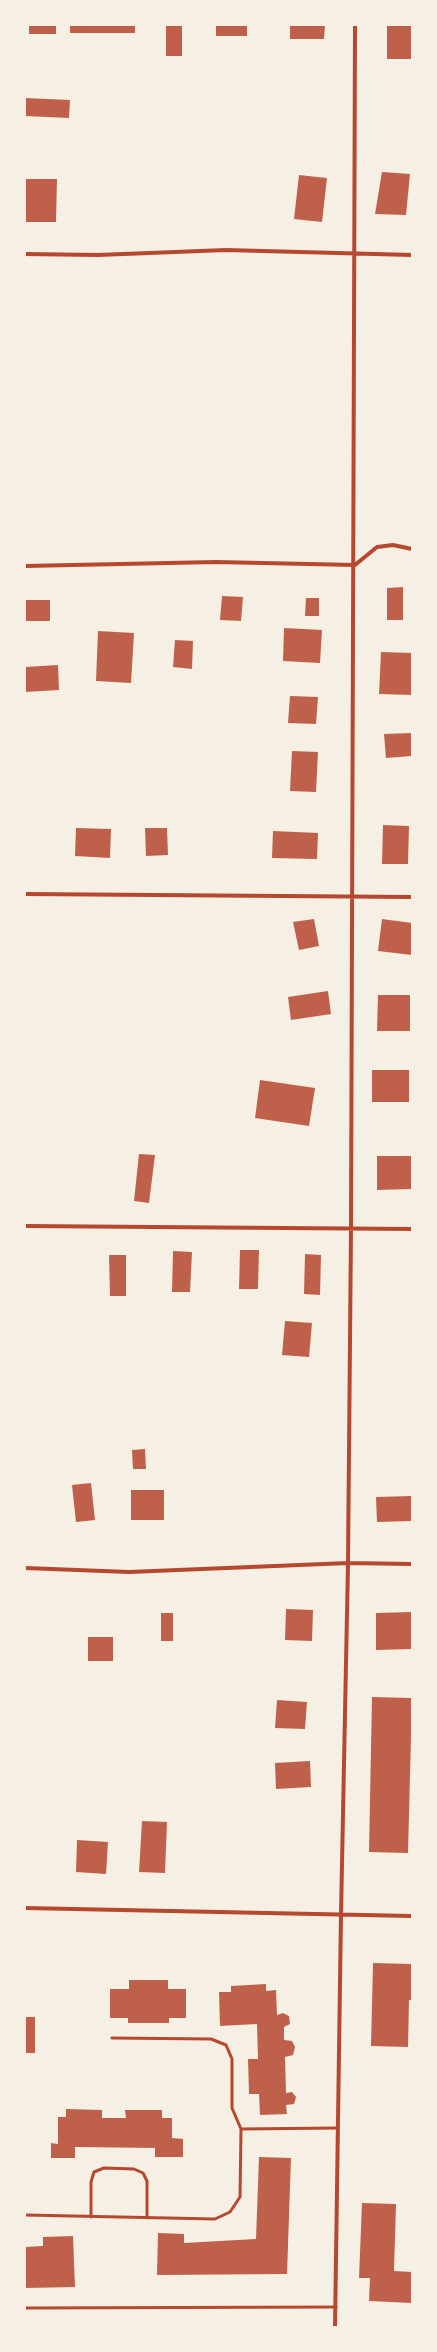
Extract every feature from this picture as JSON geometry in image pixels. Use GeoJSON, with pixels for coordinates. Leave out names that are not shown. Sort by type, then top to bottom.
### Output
{"type":"FeatureCollection","features":[{"type":"Feature","properties":{"kind":"street"},"geometry":{"type":"LineString","coordinates":[[335,2327],[337,2128],[348,1563],[351,1229],[353,896],[352,730],[355,565],[353,254],[355,25]]}},
{"type":"Feature","properties":{"kind":"street"},"geometry":{"type":"LineString","coordinates":[[25,254],[98,255],[226,250],[353,254],[412,254]]}},
{"type":"Feature","properties":{"kind":"street"},"geometry":{"type":"LineString","coordinates":[[25,566],[216,562],[355,565],[377,547],[392,545],[412,549]]}},
{"type":"Feature","properties":{"kind":"street"},"geometry":{"type":"LineString","coordinates":[[25,894],[412,897]]}},
{"type":"Feature","properties":{"kind":"street"},"geometry":{"type":"LineString","coordinates":[[25,1226],[412,1229]]}},
{"type":"Feature","properties":{"kind":"street"},"geometry":{"type":"LineString","coordinates":[[25,1568],[129,1572],[348,1563],[412,1564]]}},
{"type":"Feature","properties":{"kind":"street"},"geometry":{"type":"LineString","coordinates":[[25,1908],[412,1916]]}},
{"type":"Feature","properties":{"kind":"lane"},"geometry":{"type":"LineString","coordinates":[[25,2216],[215,2219],[230,2212],[240,2197],[241,2129],[232,2108],[232,2059],[226,2045],[211,2039],[112,2038]]}},
{"type":"Feature","properties":{"kind":"lane"},"geometry":{"type":"LineString","coordinates":[[241,2129],[337,2128]]}},
{"type":"Feature","properties":{"kind":"lane"},"geometry":{"type":"LineString","coordinates":[[91,2217],[92,2176],[94,2172],[104,2168],[134,2169],[143,2173],[147,2181],[147,2218]]}},
{"type":"Feature","properties":{"kind":"lane"},"geometry":{"type":"LineString","coordinates":[[25,2308],[336,2307]]}},
{"type":"Feature","properties":{"kind":"building"},"geometry":{"type":"Polygon","coordinates":[[[29,25],[56,25],[56,34],[29,34],[29,25]]]}},
{"type":"Feature","properties":{"kind":"building"},"geometry":{"type":"Polygon","coordinates":[[[70,25],[135,25],[135,33],[70,33],[70,25]]]}},
{"type":"Feature","properties":{"kind":"building"},"geometry":{"type":"Polygon","coordinates":[[[166,25],[182,25],[182,56],[166,56],[166,25]]]}},
{"type":"Feature","properties":{"kind":"building"},"geometry":{"type":"Polygon","coordinates":[[[216,25],[247,25],[247,36],[216,36],[216,25]]]}},
{"type":"Feature","properties":{"kind":"building"},"geometry":{"type":"Polygon","coordinates":[[[290,25],[325,25],[324,39],[290,39],[290,25]]]}},
{"type":"Feature","properties":{"kind":"building"},"geometry":{"type":"Polygon","coordinates":[[[387,25],[412,25],[412,59],[387,59],[387,25]]]}},
{"type":"Feature","properties":{"kind":"building"},"geometry":{"type":"Polygon","coordinates":[[[25,98],[70,100],[69,118],[25,116],[25,98]]]}},
{"type":"Feature","properties":{"kind":"building"},"geometry":{"type":"Polygon","coordinates":[[[382,172],[410,174],[406,215],[375,214],[382,172]]]}},
{"type":"Feature","properties":{"kind":"building"},"geometry":{"type":"Polygon","coordinates":[[[299,175],[327,178],[322,222],[294,219],[299,175]]]}},
{"type":"Feature","properties":{"kind":"building"},"geometry":{"type":"Polygon","coordinates":[[[25,179],[57,179],[56,222],[25,222],[25,179]]]}},
{"type":"Feature","properties":{"kind":"building"},"geometry":{"type":"Polygon","coordinates":[[[403,587],[403,620],[387,620],[387,588],[403,587]]]}},
{"type":"Feature","properties":{"kind":"building"},"geometry":{"type":"Polygon","coordinates":[[[222,596],[243,597],[241,621],[220,620],[222,596]]]}},
{"type":"Feature","properties":{"kind":"building"},"geometry":{"type":"Polygon","coordinates":[[[306,598],[319,598],[319,616],[305,616],[306,598]]]}},
{"type":"Feature","properties":{"kind":"building"},"geometry":{"type":"Polygon","coordinates":[[[25,600],[50,600],[50,621],[25,621],[25,600]]]}},
{"type":"Feature","properties":{"kind":"building"},"geometry":{"type":"Polygon","coordinates":[[[284,628],[322,630],[320,663],[283,661],[284,628]]]}},
{"type":"Feature","properties":{"kind":"building"},"geometry":{"type":"Polygon","coordinates":[[[98,631],[134,633],[131,683],[96,681],[98,631]]]}},
{"type":"Feature","properties":{"kind":"building"},"geometry":{"type":"Polygon","coordinates":[[[175,640],[193,641],[192,669],[173,667],[175,640]]]}},
{"type":"Feature","properties":{"kind":"building"},"geometry":{"type":"Polygon","coordinates":[[[381,652],[412,653],[412,695],[379,694],[381,652]]]}},
{"type":"Feature","properties":{"kind":"building"},"geometry":{"type":"Polygon","coordinates":[[[58,665],[59,690],[25,692],[25,667],[58,665]]]}},
{"type":"Feature","properties":{"kind":"building"},"geometry":{"type":"Polygon","coordinates":[[[290,696],[318,697],[316,724],[288,723],[290,696]]]}},
{"type":"Feature","properties":{"kind":"building"},"geometry":{"type":"Polygon","coordinates":[[[412,733],[412,756],[386,758],[384,734],[412,733]]]}},
{"type":"Feature","properties":{"kind":"building"},"geometry":{"type":"Polygon","coordinates":[[[292,751],[318,752],[316,792],[290,791],[292,751]]]}},
{"type":"Feature","properties":{"kind":"building"},"geometry":{"type":"Polygon","coordinates":[[[383,825],[409,826],[408,864],[382,864],[383,825]]]}},
{"type":"Feature","properties":{"kind":"building"},"geometry":{"type":"Polygon","coordinates":[[[76,828],[111,829],[110,858],[75,856],[76,828]]]}},
{"type":"Feature","properties":{"kind":"building"},"geometry":{"type":"Polygon","coordinates":[[[145,828],[167,828],[168,855],[146,856],[145,828]]]}},
{"type":"Feature","properties":{"kind":"building"},"geometry":{"type":"Polygon","coordinates":[[[273,831],[318,833],[317,859],[272,858],[273,831]]]}},
{"type":"Feature","properties":{"kind":"building"},"geometry":{"type":"Polygon","coordinates":[[[314,919],[319,946],[299,950],[293,922],[314,919]]]}},
{"type":"Feature","properties":{"kind":"building"},"geometry":{"type":"Polygon","coordinates":[[[382,919],[412,923],[412,955],[378,951],[382,919]]]}},
{"type":"Feature","properties":{"kind":"building"},"geometry":{"type":"Polygon","coordinates":[[[328,991],[331,1014],[291,1020],[288,997],[328,991]]]}},
{"type":"Feature","properties":{"kind":"building"},"geometry":{"type":"Polygon","coordinates":[[[378,995],[410,995],[410,1031],[377,1031],[378,995]]]}},
{"type":"Feature","properties":{"kind":"building"},"geometry":{"type":"Polygon","coordinates":[[[372,1070],[409,1070],[409,1102],[372,1102],[372,1070]]]}},
{"type":"Feature","properties":{"kind":"building"},"geometry":{"type":"Polygon","coordinates":[[[260,1080],[315,1088],[309,1126],[255,1118],[260,1080]]]}},
{"type":"Feature","properties":{"kind":"building"},"geometry":{"type":"Polygon","coordinates":[[[139,1154],[155,1155],[149,1203],[134,1201],[139,1154]]]}},
{"type":"Feature","properties":{"kind":"building"},"geometry":{"type":"Polygon","coordinates":[[[377,1156],[411,1156],[411,1189],[377,1190],[377,1156]]]}},
{"type":"Feature","properties":{"kind":"building"},"geometry":{"type":"Polygon","coordinates":[[[240,1250],[259,1250],[258,1289],[239,1289],[240,1250]]]}},
{"type":"Feature","properties":{"kind":"building"},"geometry":{"type":"Polygon","coordinates":[[[173,1251],[192,1252],[190,1292],[172,1292],[173,1251]]]}},
{"type":"Feature","properties":{"kind":"building"},"geometry":{"type":"Polygon","coordinates":[[[305,1254],[321,1255],[320,1295],[304,1294],[305,1254]]]}},
{"type":"Feature","properties":{"kind":"building"},"geometry":{"type":"Polygon","coordinates":[[[109,1255],[126,1255],[126,1296],[110,1296],[109,1255]]]}},
{"type":"Feature","properties":{"kind":"building"},"geometry":{"type":"Polygon","coordinates":[[[285,1321],[312,1323],[309,1357],[282,1355],[285,1321]]]}},
{"type":"Feature","properties":{"kind":"building"},"geometry":{"type":"Polygon","coordinates":[[[145,1449],[146,1469],[133,1469],[132,1450],[145,1449]]]}},
{"type":"Feature","properties":{"kind":"building"},"geometry":{"type":"Polygon","coordinates":[[[91,1483],[95,1520],[76,1522],[72,1485],[91,1483]]]}},
{"type":"Feature","properties":{"kind":"building"},"geometry":{"type":"Polygon","coordinates":[[[131,1490],[164,1490],[164,1520],[131,1520],[131,1490]]]}},
{"type":"Feature","properties":{"kind":"building"},"geometry":{"type":"Polygon","coordinates":[[[412,1496],[412,1521],[377,1522],[376,1497],[412,1496]]]}},
{"type":"Feature","properties":{"kind":"building"},"geometry":{"type":"Polygon","coordinates":[[[286,1609],[313,1610],[312,1641],[285,1640],[286,1609]]]}},
{"type":"Feature","properties":{"kind":"building"},"geometry":{"type":"Polygon","coordinates":[[[412,1612],[412,1649],[376,1650],[376,1613],[412,1612]]]}},
{"type":"Feature","properties":{"kind":"building"},"geometry":{"type":"Polygon","coordinates":[[[161,1613],[173,1613],[173,1641],[161,1641],[161,1613]]]}},
{"type":"Feature","properties":{"kind":"building"},"geometry":{"type":"Polygon","coordinates":[[[88,1637],[113,1637],[113,1661],[88,1661],[88,1637]]]}},
{"type":"Feature","properties":{"kind":"building"},"geometry":{"type":"Polygon","coordinates":[[[372,1697],[412,1698],[408,1853],[369,1852],[372,1697]]]}},
{"type":"Feature","properties":{"kind":"building"},"geometry":{"type":"Polygon","coordinates":[[[277,1700],[307,1702],[305,1729],[275,1728],[277,1700]]]}},
{"type":"Feature","properties":{"kind":"building"},"geometry":{"type":"Polygon","coordinates":[[[310,1761],[311,1787],[276,1789],[275,1763],[310,1761]]]}},
{"type":"Feature","properties":{"kind":"building"},"geometry":{"type":"Polygon","coordinates":[[[142,1821],[167,1822],[165,1873],[139,1872],[142,1821]]]}},
{"type":"Feature","properties":{"kind":"building"},"geometry":{"type":"Polygon","coordinates":[[[77,1840],[108,1842],[106,1874],[76,1872],[77,1840]]]}},
{"type":"Feature","properties":{"kind":"building"},"geometry":{"type":"Polygon","coordinates":[[[373,1963],[412,1964],[412,2000],[409,2000],[408,2047],[371,2046],[373,1963]]]}},
{"type":"Feature","properties":{"kind":"building"},"geometry":{"type":"Polygon","coordinates":[[[129,1980],[168,1980],[168,1989],[186,1989],[186,2018],[169,2018],[169,2023],[128,2023],[128,2018],[110,2018],[110,1989],[129,1989],[129,1980]]]}},
{"type":"Feature","properties":{"kind":"building"},"geometry":{"type":"Polygon","coordinates":[[[266,1984],[266,1991],[276,1990],[277,2015],[283,2013],[289,2016],[290,2024],[284,2027],[284,2040],[292,2041],[295,2047],[293,2055],[285,2057],[286,2093],[292,2092],[296,2097],[294,2104],[286,2105],[287,2114],[260,2115],[259,2094],[249,2094],[248,2059],[258,2059],[257,2024],[220,2026],[219,1992],[231,1992],[231,1986],[266,1984]]]}},
{"type":"Feature","properties":{"kind":"building"},"geometry":{"type":"Polygon","coordinates":[[[25,2017],[35,2017],[35,2053],[25,2053],[25,2017]]]}},
{"type":"Feature","properties":{"kind":"building"},"geometry":{"type":"Polygon","coordinates":[[[66,2109],[102,2110],[102,2118],[126,2118],[125,2110],[162,2110],[162,2118],[172,2118],[172,2138],[183,2139],[183,2157],[155,2157],[155,2148],[75,2147],[75,2158],[51,2158],[51,2143],[58,2144],[58,2117],[66,2117],[66,2109]]]}},
{"type":"Feature","properties":{"kind":"building"},"geometry":{"type":"Polygon","coordinates":[[[259,2157],[291,2158],[287,2274],[157,2275],[158,2233],[184,2234],[184,2243],[256,2239],[259,2157]]]}},
{"type":"Feature","properties":{"kind":"building"},"geometry":{"type":"Polygon","coordinates":[[[362,2203],[396,2204],[394,2271],[412,2272],[412,2303],[369,2301],[370,2278],[359,2278],[362,2203]]]}},
{"type":"Feature","properties":{"kind":"building"},"geometry":{"type":"Polygon","coordinates":[[[73,2236],[75,2287],[25,2288],[25,2247],[43,2246],[43,2237],[73,2236]]]}}]}
